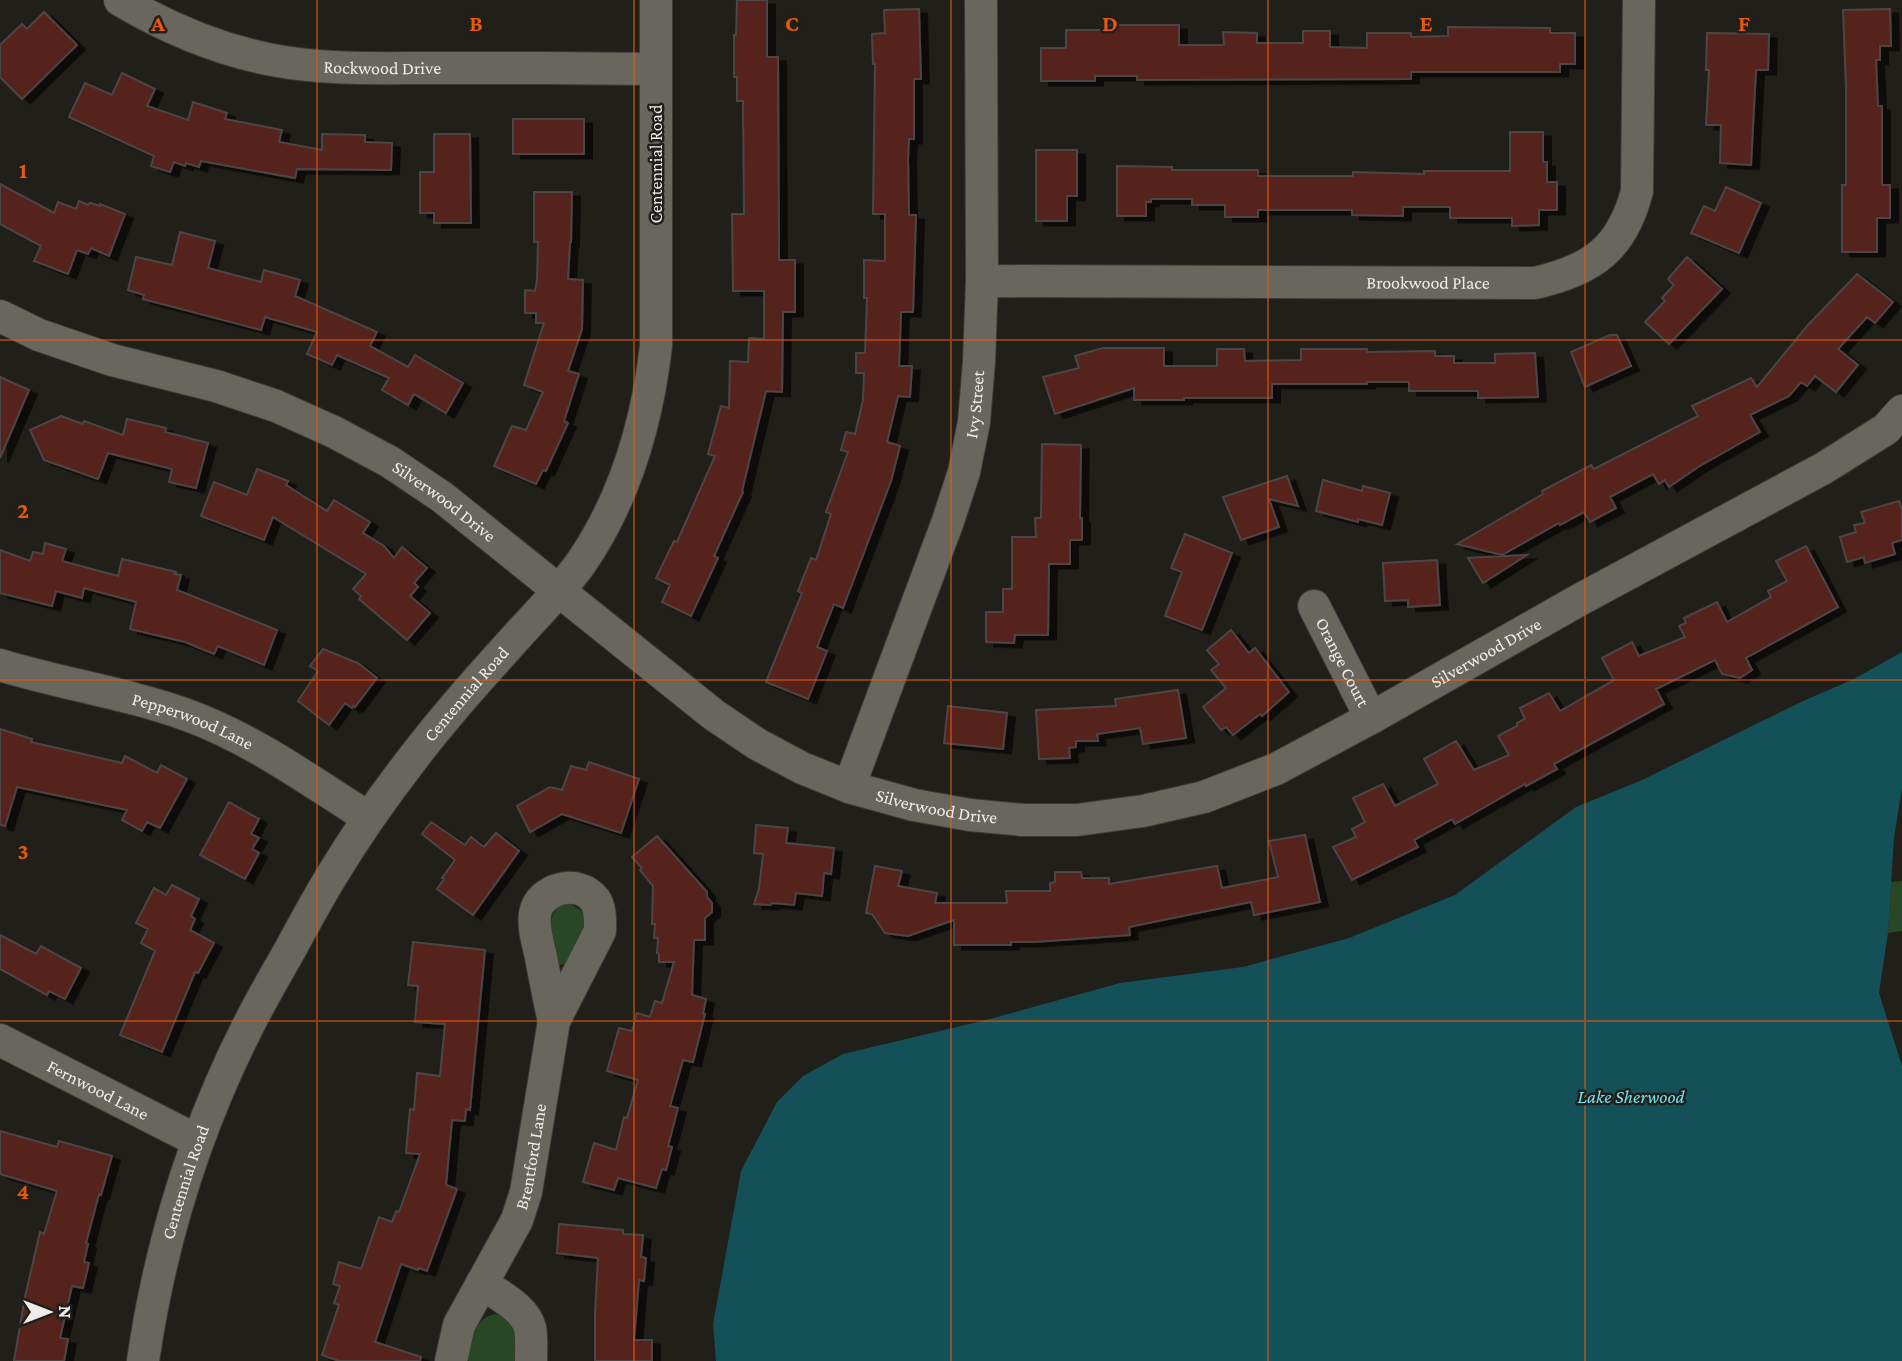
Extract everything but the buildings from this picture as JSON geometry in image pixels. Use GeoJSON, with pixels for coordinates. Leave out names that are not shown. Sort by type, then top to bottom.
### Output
{"type":"FeatureCollection","features":[{"type":"Feature","properties":{"kind":"street","name":"Rockwood Drive"},"geometry":{"type":"LineString","coordinates":[[120,0],[153,19],[232,51],[278,61],[332,68],[656,69]]}},
{"type":"Feature","properties":{"kind":"street","name":"Centennial Road"},"geometry":{"type":"LineString","coordinates":[[143,1361],[160,1267],[180,1195],[211,1107],[249,1024],[334,871],[369,818],[456,705],[581,563],[622,486],[638,442],[651,388],[656,346],[656,0]]}},
{"type":"Feature","properties":{"kind":"street","name":"Ivy Street"},"geometry":{"type":"LineString","coordinates":[[849,786],[948,521],[964,472],[974,422],[982,281],[981,0]]}},
{"type":"Feature","properties":{"kind":"street","name":"Brookwood Place"},"geometry":{"type":"LineString","coordinates":[[982,281],[1535,283],[1579,270],[1603,253],[1619,236],[1631,214],[1637,191],[1639,0]]}},
{"type":"Feature","properties":{"kind":"street","name":"Silverwood Drive"},"geometry":{"type":"LineString","coordinates":[[0,316],[39,335],[112,360],[216,386],[264,402],[334,432],[390,462],[442,497],[714,715],[757,744],[802,768],[849,786],[914,805],[970,815],[1023,820],[1090,818],[1143,811],[1204,797],[1276,769],[1581,599],[1824,468],[1886,429],[1902,411]]}},
{"type":"Feature","properties":{"kind":"street","name":"Orange Court"},"geometry":{"type":"LineString","coordinates":[[1314,606],[1371,718]]}},
{"type":"Feature","properties":{"kind":"street","name":"Pepperwood Lane"},"geometry":{"type":"LineString","coordinates":[[0,665],[187,715],[244,740],[369,818]]}},
{"type":"Feature","properties":{"kind":"street","name":"Brentford Lane"},"geometry":{"type":"LineString","coordinates":[[451,1361],[459,1325],[517,1220],[526,1192],[554,1021]]}},
{"type":"Feature","properties":{"kind":"street","name":"Fernwood Lane"},"geometry":{"type":"LineString","coordinates":[[0,1040],[198,1141]]}},
{"type":"Feature","properties":{"kind":"street"},"geometry":{"type":"LineString","coordinates":[[482,1283],[526,1318],[530,1329],[531,1361]]}},
{"type":"Feature","properties":{"kind":"green space"},"geometry":{"type":"Polygon","coordinates":[[[1902,881],[1902,931],[1888,933],[1891,882],[1902,881]]]}},
{"type":"Feature","properties":{"kind":"green space"},"geometry":{"type":"Polygon","coordinates":[[[571,904],[583,912],[586,925],[567,963],[561,965],[557,962],[552,918],[561,906],[571,904]]]}},
{"type":"Feature","properties":{"kind":"green space"},"geometry":{"type":"Polygon","coordinates":[[[494,1314],[506,1316],[515,1331],[517,1361],[469,1361],[474,1333],[482,1321],[494,1314]]]}},
{"type":"Feature","properties":{"kind":"water","name":"Lake Sherwood"},"geometry":{"type":"Polygon","coordinates":[[[1902,652],[1902,788],[1894,838],[1888,933],[1879,993],[1902,1066],[1902,1361],[716,1361],[713,1324],[741,1171],[777,1102],[803,1076],[843,1054],[990,1019],[1120,983],[1243,967],[1349,938],[1455,895],[1576,807],[1642,780],[1854,679],[1902,652]]]}}]}
